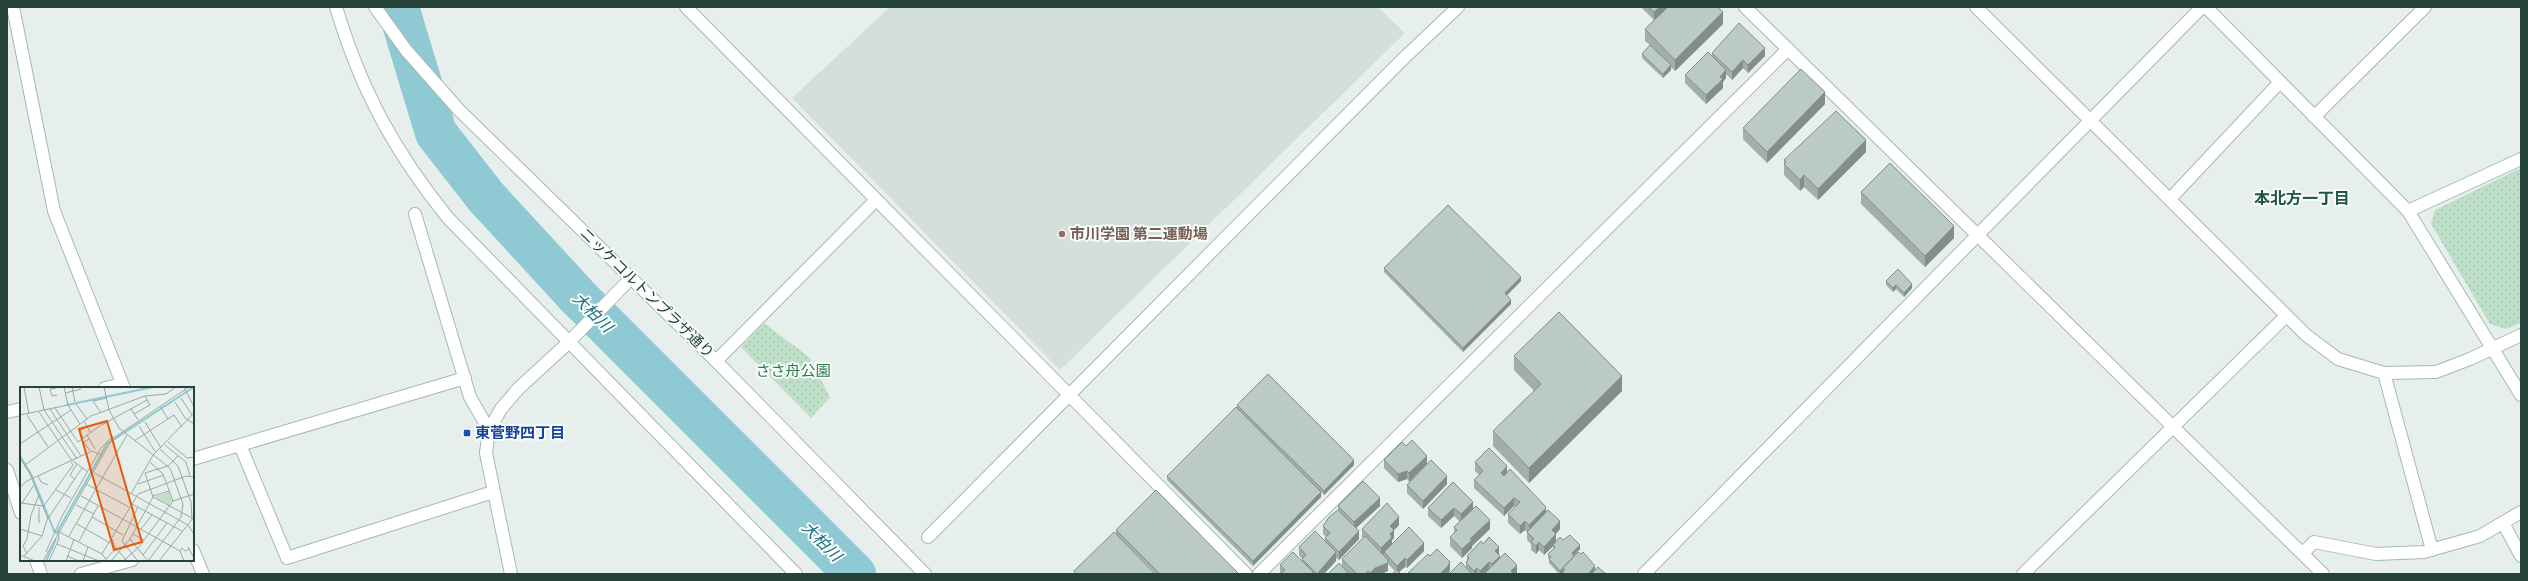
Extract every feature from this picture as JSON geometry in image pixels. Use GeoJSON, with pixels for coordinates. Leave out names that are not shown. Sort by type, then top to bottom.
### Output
{"type":"FeatureCollection","features":[{"type":"Feature","properties":{"kind":"street"},"geometry":{"type":"LineString","coordinates":[[13,7],[54,211],[123,386]]}},
{"type":"Feature","properties":{"kind":"street"},"geometry":{"type":"LineString","coordinates":[[336,7],[354,63],[368,96],[389,137],[417,180],[448,218],[796,574]]}},
{"type":"Feature","properties":{"kind":"street","name":"ニッケコルトンプラザ通り"},"geometry":{"type":"LineString","coordinates":[[375,7],[433,83],[716,361],[925,574]]}},
{"type":"Feature","properties":{"kind":"street"},"geometry":{"type":"LineString","coordinates":[[686,7],[1246,574]]}},
{"type":"Feature","properties":{"kind":"street"},"geometry":{"type":"LineString","coordinates":[[928,537],[1404,58],[1458,7]]}},
{"type":"Feature","properties":{"kind":"street"},"geometry":{"type":"LineString","coordinates":[[1745,7],[2323,574]]}},
{"type":"Feature","properties":{"kind":"street"},"geometry":{"type":"LineString","coordinates":[[1976,7],[2286,316],[2306,335],[2338,358],[2384,373],[2436,372],[2521,335]]}},
{"type":"Feature","properties":{"kind":"street"},"geometry":{"type":"LineString","coordinates":[[1644,574],[2202,7]]}},
{"type":"Feature","properties":{"kind":"street"},"geometry":{"type":"LineString","coordinates":[[2206,7],[2314,118],[2408,211],[2521,395]]}},
{"type":"Feature","properties":{"kind":"street"},"geometry":{"type":"LineString","coordinates":[[2314,118],[2425,7]]}},
{"type":"Feature","properties":{"kind":"street"},"geometry":{"type":"LineString","coordinates":[[1258,574],[1788,49]]}},
{"type":"Feature","properties":{"kind":"street"},"geometry":{"type":"LineString","coordinates":[[2170,200],[2280,82]]}},
{"type":"Feature","properties":{"kind":"street"},"geometry":{"type":"LineString","coordinates":[[2408,211],[2521,159]]}},
{"type":"Feature","properties":{"kind":"street"},"geometry":{"type":"LineString","coordinates":[[716,361],[876,200]]}},
{"type":"Feature","properties":{"kind":"street"},"geometry":{"type":"LineString","coordinates":[[415,214],[470,397],[489,430]]}},
{"type":"Feature","properties":{"kind":"street"},"geometry":{"type":"LineString","coordinates":[[512,574],[493,492],[486,453],[489,430],[501,409],[518,389],[569,342],[630,278]]}},
{"type":"Feature","properties":{"kind":"street"},"geometry":{"type":"LineString","coordinates":[[2023,574],[2286,316]]}},
{"type":"Feature","properties":{"kind":"street"},"geometry":{"type":"LineString","coordinates":[[2384,373],[2432,550]]}},
{"type":"Feature","properties":{"kind":"street"},"geometry":{"type":"LineString","coordinates":[[194,459],[465,378]]}},
{"type":"Feature","properties":{"kind":"street"},"geometry":{"type":"LineString","coordinates":[[7,412],[20,409]]}},
{"type":"Feature","properties":{"kind":"street"},"geometry":{"type":"LineString","coordinates":[[240,445],[287,558],[493,492]]}},
{"type":"Feature","properties":{"kind":"street"},"geometry":{"type":"LineString","coordinates":[[7,470],[20,510]]}},
{"type":"Feature","properties":{"kind":"street"},"geometry":{"type":"LineString","coordinates":[[2303,553],[2314,542],[2376,554],[2424,552],[2480,536],[2521,512]]}},
{"type":"Feature","properties":{"kind":"street"},"geometry":{"type":"LineString","coordinates":[[2503,523],[2521,556]]}},
{"type":"Feature","properties":{"kind":"street"},"geometry":{"type":"LineString","coordinates":[[194,552],[203,574]]}},
{"type":"Feature","properties":{"kind":"street"},"geometry":{"type":"LineString","coordinates":[[36,561],[41,574]]}},
{"type":"Feature","properties":{"kind":"street"},"geometry":{"type":"LineString","coordinates":[[81,574],[128,561]]}},
{"type":"Feature","properties":{"kind":"shaded area","name":"市川学園 第二運動場"},"geometry":{"type":"Polygon","coordinates":[[[890,7],[1378,7],[1405,33],[1060,370],[792,98],[890,7]]]}},
{"type":"Feature","properties":{"kind":"green space"},"geometry":{"type":"Polygon","coordinates":[[[2521,168],[2521,323],[2506,329],[2490,324],[2431,224],[2435,210],[2521,168]]]}},
{"type":"Feature","properties":{"kind":"green space","name":"ささ舟公園"},"geometry":{"type":"Polygon","coordinates":[[[764,323],[809,357],[830,397],[811,418],[741,347],[764,323]]]}},
{"type":"Feature","properties":{"kind":"building"},"geometry":{"type":"Polygon","coordinates":[[[1649,7],[1660,7],[1654,12],[1649,7]]]}},
{"type":"Feature","properties":{"kind":"building"},"geometry":{"type":"Polygon","coordinates":[[[1668,7],[1717,7],[1723,12],[1675,60],[1645,29],[1668,7]]]}},
{"type":"Feature","properties":{"kind":"building"},"geometry":{"type":"Polygon","coordinates":[[[1739,23],[1765,48],[1748,65],[1743,60],[1732,72],[1712,53],[1739,23]]]}},
{"type":"Feature","properties":{"kind":"building"},"geometry":{"type":"Polygon","coordinates":[[[1650,45],[1671,65],[1663,74],[1642,54],[1650,45]]]}},
{"type":"Feature","properties":{"kind":"building"},"geometry":{"type":"Polygon","coordinates":[[[1708,52],[1726,70],[1720,77],[1723,79],[1706,95],[1685,75],[1708,52]]]}},
{"type":"Feature","properties":{"kind":"building"},"geometry":{"type":"Polygon","coordinates":[[[1801,69],[1825,92],[1767,152],[1743,128],[1801,69]]]}},
{"type":"Feature","properties":{"kind":"building"},"geometry":{"type":"Polygon","coordinates":[[[1836,111],[1866,140],[1818,189],[1804,175],[1800,180],[1784,164],[1786,162],[1784,160],[1836,111]]]}},
{"type":"Feature","properties":{"kind":"building"},"geometry":{"type":"Polygon","coordinates":[[[1890,163],[1954,226],[1925,256],[1861,192],[1890,163]]]}},
{"type":"Feature","properties":{"kind":"building"},"geometry":{"type":"Polygon","coordinates":[[[1448,205],[1521,277],[1505,293],[1511,300],[1463,348],[1384,268],[1448,205]]]}},
{"type":"Feature","properties":{"kind":"building"},"geometry":{"type":"Polygon","coordinates":[[[1898,269],[1912,284],[1904,293],[1896,285],[1893,288],[1886,281],[1898,269]]]}},
{"type":"Feature","properties":{"kind":"building"},"geometry":{"type":"Polygon","coordinates":[[[1559,312],[1622,376],[1529,468],[1493,431],[1541,384],[1514,356],[1559,312]]]}},
{"type":"Feature","properties":{"kind":"building"},"geometry":{"type":"Polygon","coordinates":[[[1268,374],[1354,460],[1324,491],[1237,405],[1268,374]]]}},
{"type":"Feature","properties":{"kind":"building"},"geometry":{"type":"Polygon","coordinates":[[[1236,407],[1321,492],[1253,561],[1167,476],[1236,407]]]}},
{"type":"Feature","properties":{"kind":"building"},"geometry":{"type":"Polygon","coordinates":[[[1412,440],[1427,456],[1409,473],[1407,471],[1398,474],[1384,460],[1402,442],[1406,446],[1412,440]]]}},
{"type":"Feature","properties":{"kind":"building"},"geometry":{"type":"Polygon","coordinates":[[[1489,448],[1507,466],[1501,473],[1504,476],[1510,469],[1545,506],[1546,508],[1529,525],[1525,521],[1520,526],[1508,514],[1520,502],[1514,498],[1504,508],[1474,480],[1483,471],[1475,462],[1489,448]]]}},
{"type":"Feature","properties":{"kind":"building"},"geometry":{"type":"Polygon","coordinates":[[[1431,460],[1447,476],[1423,501],[1407,485],[1431,460]]]}},
{"type":"Feature","properties":{"kind":"building"},"geometry":{"type":"Polygon","coordinates":[[[1363,481],[1380,498],[1354,522],[1338,506],[1363,481]]]}},
{"type":"Feature","properties":{"kind":"building"},"geometry":{"type":"Polygon","coordinates":[[[1453,482],[1473,502],[1461,514],[1454,508],[1441,520],[1428,508],[1453,482]]]}},
{"type":"Feature","properties":{"kind":"building"},"geometry":{"type":"Polygon","coordinates":[[[1156,490],[1239,574],[1160,574],[1116,530],[1156,490]]]}},
{"type":"Feature","properties":{"kind":"building"},"geometry":{"type":"Polygon","coordinates":[[[1387,503],[1399,517],[1390,526],[1394,530],[1390,534],[1392,537],[1381,548],[1362,529],[1387,503]]]}},
{"type":"Feature","properties":{"kind":"building"},"geometry":{"type":"Polygon","coordinates":[[[1476,506],[1490,520],[1462,549],[1450,537],[1457,530],[1454,527],[1476,506]]]}},
{"type":"Feature","properties":{"kind":"building"},"geometry":{"type":"Polygon","coordinates":[[[1338,510],[1359,531],[1339,552],[1325,538],[1330,533],[1323,526],[1329,517],[1338,510]]]}},
{"type":"Feature","properties":{"kind":"building"},"geometry":{"type":"Polygon","coordinates":[[[1548,510],[1560,521],[1552,530],[1556,534],[1544,547],[1539,542],[1536,546],[1531,542],[1534,539],[1527,532],[1548,510]]]}},
{"type":"Feature","properties":{"kind":"building"},"geometry":{"type":"Polygon","coordinates":[[[1409,527],[1424,543],[1407,560],[1405,558],[1397,566],[1384,552],[1409,527]]]}},
{"type":"Feature","properties":{"kind":"building"},"geometry":{"type":"Polygon","coordinates":[[[1315,531],[1336,552],[1317,574],[1302,559],[1306,555],[1299,547],[1315,531]]]}},
{"type":"Feature","properties":{"kind":"building"},"geometry":{"type":"Polygon","coordinates":[[[1114,532],[1155,574],[1076,574],[1074,571],[1114,532]]]}},
{"type":"Feature","properties":{"kind":"building"},"geometry":{"type":"Polygon","coordinates":[[[1570,535],[1580,545],[1572,553],[1574,556],[1560,571],[1549,559],[1551,557],[1548,554],[1555,547],[1553,545],[1560,537],[1563,540],[1570,535]]]}},
{"type":"Feature","properties":{"kind":"building"},"geometry":{"type":"Polygon","coordinates":[[[1365,536],[1388,560],[1388,563],[1375,568],[1370,573],[1368,571],[1365,574],[1357,574],[1342,559],[1365,536]]]}},
{"type":"Feature","properties":{"kind":"building"},"geometry":{"type":"Polygon","coordinates":[[[1489,537],[1499,547],[1495,551],[1500,556],[1492,564],[1489,562],[1480,571],[1477,568],[1474,571],[1466,563],[1469,558],[1467,556],[1481,541],[1483,544],[1489,537]]]}},
{"type":"Feature","properties":{"kind":"building"},"geometry":{"type":"Polygon","coordinates":[[[1437,549],[1450,562],[1440,574],[1407,574],[1428,554],[1430,556],[1437,549]]]}},
{"type":"Feature","properties":{"kind":"building"},"geometry":{"type":"Polygon","coordinates":[[[1293,552],[1313,572],[1311,574],[1280,574],[1285,570],[1280,565],[1293,552]]]}},
{"type":"Feature","properties":{"kind":"building"},"geometry":{"type":"Polygon","coordinates":[[[1578,552],[1581,554],[1583,552],[1595,566],[1588,574],[1561,574],[1565,570],[1563,568],[1578,552]]]}},
{"type":"Feature","properties":{"kind":"building"},"geometry":{"type":"Polygon","coordinates":[[[1505,553],[1517,565],[1511,571],[1514,574],[1484,574],[1505,553]]]}},
{"type":"Feature","properties":{"kind":"building"},"geometry":{"type":"Polygon","coordinates":[[[1461,562],[1471,573],[1470,574],[1449,574],[1461,562]]]}},
{"type":"Feature","properties":{"kind":"building"},"geometry":{"type":"Polygon","coordinates":[[[1339,563],[1349,574],[1328,574],[1339,563]]]}},
{"type":"Feature","properties":{"kind":"building"},"geometry":{"type":"Polygon","coordinates":[[[1598,567],[1606,574],[1591,574],[1598,567]]]}},
{"type":"Feature","properties":{"kind":"building"},"geometry":{"type":"Polygon","coordinates":[[[1397,570],[1401,574],[1392,574],[1397,570]]]}},
{"type":"Feature","properties":{"kind":"waterway","name":"大柏川"},"geometry":{"type":"LineString","coordinates":[[398,7],[436,133],[486,197],[578,297],[855,574]]}},
{"type":"Feature","properties":{"kind":"place","name":"市川学園 第二運動場"},"geometry":{"type":"Point","coordinates":[1062,234]}},
{"type":"Feature","properties":{"kind":"place","name":"東菅野四丁目"},"geometry":{"type":"Point","coordinates":[467,433]}},
{"type":"Feature","properties":{"kind":"district","name":"本北方一丁目"},"geometry":{"type":"Point","coordinates":[2302,198]}}]}
